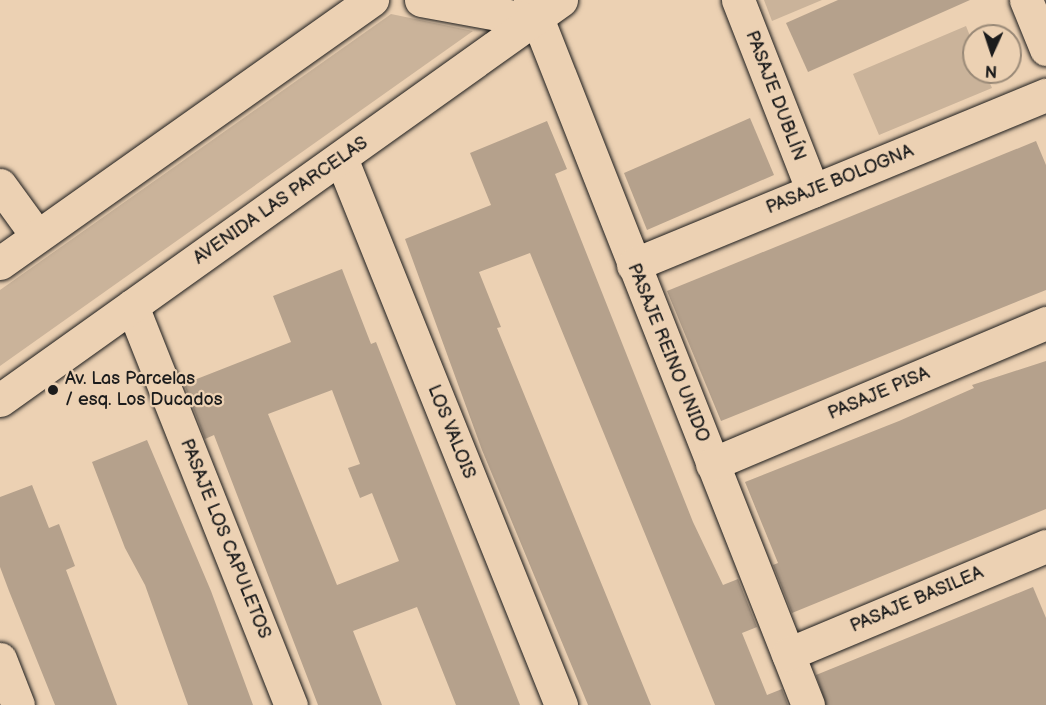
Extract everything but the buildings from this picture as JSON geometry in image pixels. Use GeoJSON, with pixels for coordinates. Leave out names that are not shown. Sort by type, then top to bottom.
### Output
{"type":"FeatureCollection","features":[{"type":"Feature","properties":{"kind":"street"},"geometry":{"type":"LineString","coordinates":[[0,263],[372,0]]}},
{"type":"Feature","properties":{"kind":"street"},"geometry":{"type":"LineString","coordinates":[[421,0],[533,10]]}},
{"type":"Feature","properties":{"kind":"street","name":"AVENIDA LAS PARCELAS"},"geometry":{"type":"LineString","coordinates":[[0,400],[342,158],[533,10],[561,0]]}},
{"type":"Feature","properties":{"kind":"street","name":"PASAJE DUBLÍN"},"geometry":{"type":"LineString","coordinates":[[738,0],[813,191]]}},
{"type":"Feature","properties":{"kind":"street"},"geometry":{"type":"LineString","coordinates":[[1026,0],[1046,49]]}},
{"type":"Feature","properties":{"kind":"street","name":"PASAJE REINO UNIDO"},"geometry":{"type":"LineString","coordinates":[[533,10],[808,705]]}},
{"type":"Feature","properties":{"kind":"street","name":"PASAJE BOLOGNA"},"geometry":{"type":"LineString","coordinates":[[633,265],[1046,95]]}},
{"type":"Feature","properties":{"kind":"street","name":"LOS VALOIS"},"geometry":{"type":"LineString","coordinates":[[342,158],[561,705]]}},
{"type":"Feature","properties":{"kind":"street"},"geometry":{"type":"LineString","coordinates":[[0,185],[37,237]]}},
{"type":"Feature","properties":{"kind":"street","name":"PASAJE LOS CAPULETOS"},"geometry":{"type":"LineString","coordinates":[[132,306],[291,705]]}},
{"type":"Feature","properties":{"kind":"street","name":"PASAJE PISA"},"geometry":{"type":"LineString","coordinates":[[712,464],[1046,323]]}},
{"type":"Feature","properties":{"kind":"street","name":"PASAJE BASILEA"},"geometry":{"type":"LineString","coordinates":[[788,654],[1046,546]]}},
{"type":"Feature","properties":{"kind":"street"},"geometry":{"type":"LineString","coordinates":[[0,659],[18,705]]}},
{"type":"Feature","properties":{"kind":"shaded area"},"geometry":{"type":"Polygon","coordinates":[[[764,0],[822,0],[772,21],[764,0]]]}},
{"type":"Feature","properties":{"kind":"shaded area"},"geometry":{"type":"Polygon","coordinates":[[[391,14],[473,31],[0,366],[0,290],[391,14]]]}},
{"type":"Feature","properties":{"kind":"shaded area"},"geometry":{"type":"Polygon","coordinates":[[[962,28],[962,84],[990,84],[992,88],[879,135],[853,74],[962,28]]]}},
{"type":"Feature","properties":{"kind":"place","name":"Av. Las Parcelas / esq. Los Ducados"},"geometry":{"type":"Point","coordinates":[53,390]}}]}
